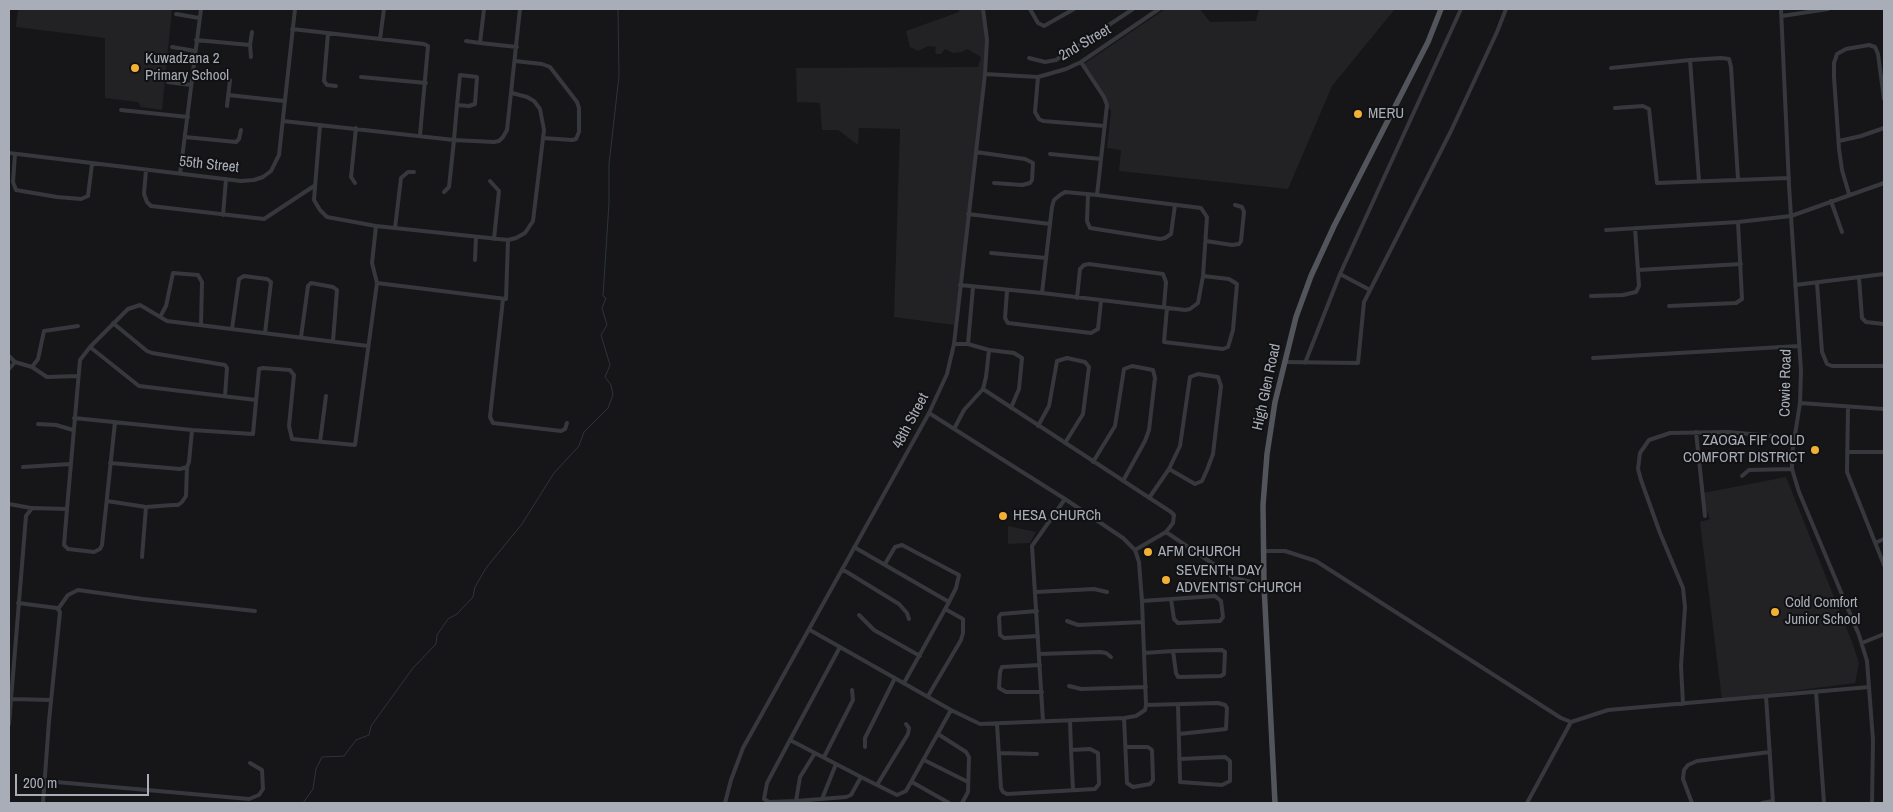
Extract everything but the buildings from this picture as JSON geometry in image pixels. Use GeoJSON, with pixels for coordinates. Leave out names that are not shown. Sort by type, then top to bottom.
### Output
{"type":"FeatureCollection","features":[{"type":"Feature","properties":{"kind":"main road","name":"High Glen Road"},"geometry":{"type":"LineString","coordinates":[[1275,803],[1264,585],[1263,505],[1267,454],[1284,362],[1299,310],[1322,252],[1428,42],[1441,9]]}},
{"type":"Feature","properties":{"kind":"street"},"geometry":{"type":"LineString","coordinates":[[180,174],[201,9]]}},
{"type":"Feature","properties":{"kind":"street","name":"55th Street"},"geometry":{"type":"LineString","coordinates":[[9,153],[226,179],[254,180],[263,177],[271,171],[279,155],[295,9]]}},
{"type":"Feature","properties":{"kind":"street"},"geometry":{"type":"LineString","coordinates":[[380,39],[384,9]]}},
{"type":"Feature","properties":{"kind":"street"},"geometry":{"type":"LineString","coordinates":[[480,43],[484,9]]}},
{"type":"Feature","properties":{"kind":"street"},"geometry":{"type":"LineString","coordinates":[[283,121],[454,140],[494,142],[502,139],[507,130],[520,9]]}},
{"type":"Feature","properties":{"kind":"street","name":"48th Street"},"geometry":{"type":"LineString","coordinates":[[725,803],[731,780],[744,748],[929,412],[946,374],[954,344],[985,74],[987,40],[983,9]]}},
{"type":"Feature","properties":{"kind":"street"},"geometry":{"type":"LineString","coordinates":[[1030,9],[1038,23],[1044,26],[1074,9]]}},
{"type":"Feature","properties":{"kind":"street"},"geometry":{"type":"LineString","coordinates":[[1029,58],[1045,62],[1056,60],[1133,9]]}},
{"type":"Feature","properties":{"kind":"street","name":"2nd Street"},"geometry":{"type":"LineString","coordinates":[[985,74],[1038,77],[1066,69],[1081,62],[1157,9]]}},
{"type":"Feature","properties":{"kind":"street"},"geometry":{"type":"LineString","coordinates":[[1305,363],[1340,274],[1461,9]]}},
{"type":"Feature","properties":{"kind":"street"},"geometry":{"type":"LineString","coordinates":[[1284,362],[1358,363],[1364,302],[1451,131],[1506,9]]}},
{"type":"Feature","properties":{"kind":"street","name":"Cowie Road"},"geometry":{"type":"LineString","coordinates":[[1781,9],[1799,346],[1800,403],[1794,438],[1792,469],[1799,492],[1862,643],[1867,661],[1873,740],[1872,803]]}},
{"type":"Feature","properties":{"kind":"street"},"geometry":{"type":"LineString","coordinates":[[1782,16],[1828,9]]}},
{"type":"Feature","properties":{"kind":"street"},"geometry":{"type":"LineString","coordinates":[[176,14],[199,18]]}},
{"type":"Feature","properties":{"kind":"street"},"geometry":{"type":"LineString","coordinates":[[292,29],[428,46],[420,135]]}},
{"type":"Feature","properties":{"kind":"street"},"geometry":{"type":"LineString","coordinates":[[250,57],[252,32]]}},
{"type":"Feature","properties":{"kind":"street"},"geometry":{"type":"LineString","coordinates":[[328,33],[324,81],[327,85],[336,86]]}},
{"type":"Feature","properties":{"kind":"street"},"geometry":{"type":"LineString","coordinates":[[196,40],[250,45]]}},
{"type":"Feature","properties":{"kind":"street"},"geometry":{"type":"LineString","coordinates":[[466,41],[517,47]]}},
{"type":"Feature","properties":{"kind":"street"},"geometry":{"type":"LineString","coordinates":[[1849,194],[1842,170],[1839,141],[1834,77],[1834,63],[1837,54],[1846,49],[1869,45],[1875,47],[1878,54],[1884,99]]}},
{"type":"Feature","properties":{"kind":"street"},"geometry":{"type":"LineString","coordinates":[[172,47],[195,51]]}},
{"type":"Feature","properties":{"kind":"street"},"geometry":{"type":"LineString","coordinates":[[1611,68],[1690,60],[1729,59],[1738,179]]}},
{"type":"Feature","properties":{"kind":"street"},"geometry":{"type":"LineString","coordinates":[[1690,60],[1699,181]]}},
{"type":"Feature","properties":{"kind":"street"},"geometry":{"type":"LineString","coordinates":[[515,61],[542,64],[550,68],[577,102],[579,108],[579,132],[576,139],[543,138]]}},
{"type":"Feature","properties":{"kind":"street"},"geometry":{"type":"LineString","coordinates":[[1081,62],[1106,101],[1105,126],[1096,194]]}},
{"type":"Feature","properties":{"kind":"street"},"geometry":{"type":"LineString","coordinates":[[444,192],[449,187],[454,140],[457,105],[460,75],[477,77],[476,104],[469,106],[457,105]]}},
{"type":"Feature","properties":{"kind":"street"},"geometry":{"type":"LineString","coordinates":[[361,77],[426,83]]}},
{"type":"Feature","properties":{"kind":"street"},"geometry":{"type":"LineString","coordinates":[[1038,77],[1035,112],[1039,119],[1043,121],[1105,126]]}},
{"type":"Feature","properties":{"kind":"street"},"geometry":{"type":"LineString","coordinates":[[227,106],[230,80]]}},
{"type":"Feature","properties":{"kind":"street"},"geometry":{"type":"LineString","coordinates":[[168,82],[191,84]]}},
{"type":"Feature","properties":{"kind":"street"},"geometry":{"type":"LineString","coordinates":[[320,125],[314,200],[316,206],[327,217],[376,226],[508,240],[525,233],[533,221],[543,138],[543,117],[540,109],[527,97],[512,93]]}},
{"type":"Feature","properties":{"kind":"street"},"geometry":{"type":"LineString","coordinates":[[228,95],[284,101]]}},
{"type":"Feature","properties":{"kind":"street"},"geometry":{"type":"LineString","coordinates":[[1615,108],[1645,106],[1649,109],[1657,183],[1789,178]]}},
{"type":"Feature","properties":{"kind":"street"},"geometry":{"type":"LineString","coordinates":[[121,110],[188,117]]}},
{"type":"Feature","properties":{"kind":"street"},"geometry":{"type":"LineString","coordinates":[[355,183],[351,177],[356,128]]}},
{"type":"Feature","properties":{"kind":"street"},"geometry":{"type":"LineString","coordinates":[[1839,141],[1884,128]]}},
{"type":"Feature","properties":{"kind":"street"},"geometry":{"type":"LineString","coordinates":[[185,137],[236,142],[239,139],[241,130]]}},
{"type":"Feature","properties":{"kind":"street"},"geometry":{"type":"LineString","coordinates":[[976,152],[1025,159],[1033,164],[1032,180],[1030,183],[1022,186],[994,183]]}},
{"type":"Feature","properties":{"kind":"street"},"geometry":{"type":"LineString","coordinates":[[15,154],[14,182],[16,190],[57,197],[81,199],[88,196],[92,164]]}},
{"type":"Feature","properties":{"kind":"street"},"geometry":{"type":"LineString","coordinates":[[1050,154],[1101,159]]}},
{"type":"Feature","properties":{"kind":"street"},"geometry":{"type":"LineString","coordinates":[[146,170],[144,194],[147,202],[152,206],[264,219],[314,186]]}},
{"type":"Feature","properties":{"kind":"street"},"geometry":{"type":"LineString","coordinates":[[395,228],[402,178],[408,172],[414,172]]}},
{"type":"Feature","properties":{"kind":"street"},"geometry":{"type":"LineString","coordinates":[[223,215],[226,179]]}},
{"type":"Feature","properties":{"kind":"street"},"geometry":{"type":"LineString","coordinates":[[490,181],[499,190],[494,239]]}},
{"type":"Feature","properties":{"kind":"street"},"geometry":{"type":"LineString","coordinates":[[1606,230],[1738,222],[1791,216],[1884,183]]}},
{"type":"Feature","properties":{"kind":"street"},"geometry":{"type":"LineString","coordinates":[[960,285],[1185,310],[1194,306],[1199,298],[1206,241],[1207,217],[1205,212],[1194,206],[1096,194],[1072,192],[1060,195],[1054,200],[1052,207],[1042,294]]}},
{"type":"Feature","properties":{"kind":"street"},"geometry":{"type":"LineString","coordinates":[[1088,194],[1087,222],[1090,228],[1160,239],[1171,234],[1175,204]]}},
{"type":"Feature","properties":{"kind":"street"},"geometry":{"type":"LineString","coordinates":[[1831,201],[1842,232]]}},
{"type":"Feature","properties":{"kind":"street"},"geometry":{"type":"LineString","coordinates":[[1206,241],[1235,245],[1241,241],[1244,212],[1242,207],[1235,205]]}},
{"type":"Feature","properties":{"kind":"street"},"geometry":{"type":"LineString","coordinates":[[968,214],[1050,224]]}},
{"type":"Feature","properties":{"kind":"street"},"geometry":{"type":"LineString","coordinates":[[1668,306],[1736,302],[1742,299],[1738,222]]}},
{"type":"Feature","properties":{"kind":"street"},"geometry":{"type":"LineString","coordinates":[[74,418],[253,434],[260,368],[292,371],[294,375],[289,426],[292,439],[355,445],[377,283],[372,263],[376,226]]}},
{"type":"Feature","properties":{"kind":"street"},"geometry":{"type":"LineString","coordinates":[[1592,296],[1623,295],[1636,292],[1639,286],[1635,228]]}},
{"type":"Feature","properties":{"kind":"street"},"geometry":{"type":"LineString","coordinates":[[475,260],[476,237]]}},
{"type":"Feature","properties":{"kind":"street"},"geometry":{"type":"LineString","coordinates":[[508,240],[506,298],[504,299],[490,417],[493,423],[561,431],[567,423]]}},
{"type":"Feature","properties":{"kind":"street"},"geometry":{"type":"LineString","coordinates":[[991,253],[1046,258]]}},
{"type":"Feature","properties":{"kind":"street"},"geometry":{"type":"LineString","coordinates":[[1638,270],[1741,264]]}},
{"type":"Feature","properties":{"kind":"street"},"geometry":{"type":"LineString","coordinates":[[1077,298],[1080,269],[1084,265],[1163,274],[1166,277],[1164,342],[1223,349],[1228,347],[1233,330],[1237,284],[1234,280],[1230,279],[1203,276]]}},
{"type":"Feature","properties":{"kind":"street"},"geometry":{"type":"LineString","coordinates":[[160,318],[166,306],[173,273],[198,275],[202,282],[201,325]]}},
{"type":"Feature","properties":{"kind":"street"},"geometry":{"type":"LineString","coordinates":[[1340,274],[1370,290]]}},
{"type":"Feature","properties":{"kind":"street"},"geometry":{"type":"LineString","coordinates":[[1796,285],[1884,274]]}},
{"type":"Feature","properties":{"kind":"street"},"geometry":{"type":"LineString","coordinates":[[232,329],[239,280],[244,276],[267,279],[271,282],[265,333]]}},
{"type":"Feature","properties":{"kind":"street"},"geometry":{"type":"LineString","coordinates":[[1859,278],[1862,318],[1866,322],[1884,324]]}},
{"type":"Feature","properties":{"kind":"street"},"geometry":{"type":"LineString","coordinates":[[300,337],[308,286],[311,283],[333,287],[337,290],[333,341]]}},
{"type":"Feature","properties":{"kind":"street"},"geometry":{"type":"LineString","coordinates":[[377,283],[504,299]]}},
{"type":"Feature","properties":{"kind":"street"},"geometry":{"type":"LineString","coordinates":[[1817,283],[1822,352],[1827,364],[1832,366],[1884,366]]}},
{"type":"Feature","properties":{"kind":"street"},"geometry":{"type":"LineString","coordinates":[[968,344],[973,287]]}},
{"type":"Feature","properties":{"kind":"street"},"geometry":{"type":"LineString","coordinates":[[1007,291],[1005,318],[1008,323],[1091,333],[1098,329],[1101,301]]}},
{"type":"Feature","properties":{"kind":"street"},"geometry":{"type":"LineString","coordinates":[[115,422],[102,545],[100,549],[94,552],[68,549],[65,546],[70,464],[81,356],[128,309],[140,305],[167,321],[368,346]]}},
{"type":"Feature","properties":{"kind":"street"},"geometry":{"type":"LineString","coordinates":[[113,323],[147,352],[224,365],[227,368],[225,396]]}},
{"type":"Feature","properties":{"kind":"street"},"geometry":{"type":"LineString","coordinates":[[32,367],[38,359],[44,331],[78,326]]}},
{"type":"Feature","properties":{"kind":"street"},"geometry":{"type":"LineString","coordinates":[[954,344],[968,344],[989,350],[1014,353],[1022,358],[1019,389],[1011,408]]}},
{"type":"Feature","properties":{"kind":"street"},"geometry":{"type":"LineString","coordinates":[[1593,358],[1799,346]]}},
{"type":"Feature","properties":{"kind":"street"},"geometry":{"type":"LineString","coordinates":[[90,347],[140,386],[256,400]]}},
{"type":"Feature","properties":{"kind":"street"},"geometry":{"type":"LineString","coordinates":[[954,429],[964,410],[983,389],[989,350]]}},
{"type":"Feature","properties":{"kind":"street"},"geometry":{"type":"LineString","coordinates":[[9,356],[15,362],[32,367],[47,377],[78,376]]}},
{"type":"Feature","properties":{"kind":"street"},"geometry":{"type":"LineString","coordinates":[[1038,426],[1049,406],[1057,360],[1067,358],[1085,362],[1089,367],[1083,414],[1065,443]]}},
{"type":"Feature","properties":{"kind":"street"},"geometry":{"type":"LineString","coordinates":[[9,368],[15,362]]}},
{"type":"Feature","properties":{"kind":"street"},"geometry":{"type":"LineString","coordinates":[[1093,462],[1115,426],[1124,370],[1132,366],[1153,370],[1155,378],[1149,430],[1123,481]]}},
{"type":"Feature","properties":{"kind":"street"},"geometry":{"type":"LineString","coordinates":[[1148,498],[1169,469],[1180,446],[1190,377],[1198,374],[1218,377],[1221,386],[1215,444],[1212,459],[1202,481],[1195,484],[1169,469]]}},
{"type":"Feature","properties":{"kind":"street"},"geometry":{"type":"LineString","coordinates":[[983,389],[1148,498],[1165,507],[1174,515],[1173,523],[1166,532],[1135,550]]}},
{"type":"Feature","properties":{"kind":"street"},"geometry":{"type":"LineString","coordinates":[[320,442],[326,396]]}},
{"type":"Feature","properties":{"kind":"street"},"geometry":{"type":"LineString","coordinates":[[1800,403],[1848,408],[1884,409]]}},
{"type":"Feature","properties":{"kind":"street"},"geometry":{"type":"LineString","coordinates":[[1848,408],[1848,477],[1884,565]]}},
{"type":"Feature","properties":{"kind":"street"},"geometry":{"type":"LineString","coordinates":[[810,630],[951,710],[980,724],[1124,718],[1142,714],[1146,705],[1146,687],[1139,562],[1135,550],[1123,538],[1065,499],[929,412]]}},
{"type":"Feature","properties":{"kind":"street"},"geometry":{"type":"LineString","coordinates":[[38,424],[73,430]]}},
{"type":"Feature","properties":{"kind":"street"},"geometry":{"type":"LineString","coordinates":[[107,501],[146,506],[173,506],[182,502],[186,496],[186,467],[189,462],[192,430]]}},
{"type":"Feature","properties":{"kind":"street"},"geometry":{"type":"LineString","coordinates":[[1696,432],[1705,516]]}},
{"type":"Feature","properties":{"kind":"street"},"geometry":{"type":"LineString","coordinates":[[1683,704],[1681,666],[1685,607],[1683,588],[1660,533],[1638,469],[1640,453],[1649,440],[1670,433],[1728,432],[1794,438]]}},
{"type":"Feature","properties":{"kind":"street"},"geometry":{"type":"LineString","coordinates":[[1847,452],[1884,452]]}},
{"type":"Feature","properties":{"kind":"street"},"geometry":{"type":"LineString","coordinates":[[110,463],[180,469],[186,467]]}},
{"type":"Feature","properties":{"kind":"street"},"geometry":{"type":"LineString","coordinates":[[23,467],[70,464]]}},
{"type":"Feature","properties":{"kind":"street"},"geometry":{"type":"LineString","coordinates":[[1742,476],[1749,470],[1792,469]]}},
{"type":"Feature","properties":{"kind":"street"},"geometry":{"type":"LineString","coordinates":[[1043,721],[1032,546],[1065,499]]}},
{"type":"Feature","properties":{"kind":"street"},"geometry":{"type":"LineString","coordinates":[[9,504],[32,508],[67,509]]}},
{"type":"Feature","properties":{"kind":"street"},"geometry":{"type":"LineString","coordinates":[[142,557],[146,506]]}},
{"type":"Feature","properties":{"kind":"street"},"geometry":{"type":"LineString","coordinates":[[9,724],[26,516],[32,508]]}},
{"type":"Feature","properties":{"kind":"street"},"geometry":{"type":"LineString","coordinates":[[1166,532],[1234,578],[1264,585]]}},
{"type":"Feature","properties":{"kind":"street"},"geometry":{"type":"LineString","coordinates":[[1875,543],[1884,539]]}},
{"type":"Feature","properties":{"kind":"street"},"geometry":{"type":"LineString","coordinates":[[885,564],[896,547],[902,545],[959,575],[956,588],[949,602],[904,683]]}},
{"type":"Feature","properties":{"kind":"street"},"geometry":{"type":"LineString","coordinates":[[854,547],[949,602]]}},
{"type":"Feature","properties":{"kind":"street"},"geometry":{"type":"LineString","coordinates":[[1263,551],[1285,551],[1316,561],[1553,713],[1571,722]]}},
{"type":"Feature","properties":{"kind":"street"},"geometry":{"type":"LineString","coordinates":[[842,569],[899,604],[910,619]]}},
{"type":"Feature","properties":{"kind":"street"},"geometry":{"type":"LineString","coordinates":[[1036,592],[1094,589],[1107,592]]}},
{"type":"Feature","properties":{"kind":"street"},"geometry":{"type":"LineString","coordinates":[[58,609],[68,595],[78,590],[255,611]]}},
{"type":"Feature","properties":{"kind":"street"},"geometry":{"type":"LineString","coordinates":[[1142,601],[1171,599],[1218,597],[1221,601],[1223,617],[1220,621],[1178,623],[1174,619],[1171,599]]}},
{"type":"Feature","properties":{"kind":"street"},"geometry":{"type":"LineString","coordinates":[[18,602],[58,609]]}},
{"type":"Feature","properties":{"kind":"street"},"geometry":{"type":"LineString","coordinates":[[43,803],[60,612],[58,609]]}},
{"type":"Feature","properties":{"kind":"street"},"geometry":{"type":"LineString","coordinates":[[928,696],[961,640],[963,633],[963,619],[945,609]]}},
{"type":"Feature","properties":{"kind":"street"},"geometry":{"type":"LineString","coordinates":[[1037,611],[1001,614],[999,617],[1000,634],[1004,638],[1038,636]]}},
{"type":"Feature","properties":{"kind":"street"},"geometry":{"type":"LineString","coordinates":[[859,615],[874,630],[920,656]]}},
{"type":"Feature","properties":{"kind":"street"},"geometry":{"type":"LineString","coordinates":[[1067,621],[1078,625],[1143,622]]}},
{"type":"Feature","properties":{"kind":"street"},"geometry":{"type":"LineString","coordinates":[[1862,643],[1884,634]]}},
{"type":"Feature","properties":{"kind":"street"},"geometry":{"type":"LineString","coordinates":[[840,647],[767,783],[764,799],[769,802],[796,802],[848,796],[861,777]]}},
{"type":"Feature","properties":{"kind":"street"},"geometry":{"type":"LineString","coordinates":[[1144,653],[1173,651],[1222,650],[1225,652],[1224,674],[1221,676],[1178,677],[1173,651]]}},
{"type":"Feature","properties":{"kind":"street"},"geometry":{"type":"LineString","coordinates":[[1040,654],[1100,652],[1111,657]]}},
{"type":"Feature","properties":{"kind":"street"},"geometry":{"type":"LineString","coordinates":[[1040,665],[1002,667],[1000,672],[1000,688],[1006,692],[1042,692]]}},
{"type":"Feature","properties":{"kind":"street"},"geometry":{"type":"LineString","coordinates":[[865,746],[865,738],[895,678]]}},
{"type":"Feature","properties":{"kind":"street"},"geometry":{"type":"LineString","coordinates":[[1069,686],[1081,689],[1146,687]]}},
{"type":"Feature","properties":{"kind":"street"},"geometry":{"type":"LineString","coordinates":[[1527,803],[1571,722],[1608,710],[1869,688]]}},
{"type":"Feature","properties":{"kind":"street"},"geometry":{"type":"LineString","coordinates":[[824,757],[853,700],[852,690]]}},
{"type":"Feature","properties":{"kind":"street"},"geometry":{"type":"LineString","coordinates":[[1816,692],[1824,803]]}},
{"type":"Feature","properties":{"kind":"street"},"geometry":{"type":"LineString","coordinates":[[1762,803],[1773,802],[1766,696]]}},
{"type":"Feature","properties":{"kind":"street"},"geometry":{"type":"LineString","coordinates":[[12,698],[51,700]]}},
{"type":"Feature","properties":{"kind":"street"},"geometry":{"type":"LineString","coordinates":[[1146,705],[1218,703],[1225,705],[1227,708],[1226,729],[1179,734]]}},
{"type":"Feature","properties":{"kind":"street"},"geometry":{"type":"LineString","coordinates":[[1178,705],[1179,759],[1181,783],[1222,785],[1230,781],[1230,761],[1225,757],[1179,759]]}},
{"type":"Feature","properties":{"kind":"street"},"geometry":{"type":"LineString","coordinates":[[790,740],[900,795],[906,791],[912,782],[951,710]]}},
{"type":"Feature","properties":{"kind":"street"},"geometry":{"type":"LineString","coordinates":[[1124,718],[1128,785],[1133,787],[1150,784],[1153,780],[1152,750],[1148,747],[1126,747]]}},
{"type":"Feature","properties":{"kind":"street"},"geometry":{"type":"LineString","coordinates":[[1070,720],[1073,790]]}},
{"type":"Feature","properties":{"kind":"street"},"geometry":{"type":"LineString","coordinates":[[877,785],[908,734],[909,728],[906,724]]}},
{"type":"Feature","properties":{"kind":"street"},"geometry":{"type":"LineString","coordinates":[[997,724],[1001,788],[1005,793],[1097,788],[1099,784],[1099,756],[1096,751],[1090,749],[1072,750]]}},
{"type":"Feature","properties":{"kind":"street"},"geometry":{"type":"LineString","coordinates":[[938,734],[968,755],[970,760],[967,796],[962,803]]}},
{"type":"Feature","properties":{"kind":"street"},"geometry":{"type":"LineString","coordinates":[[796,802],[800,777],[814,752]]}},
{"type":"Feature","properties":{"kind":"street"},"geometry":{"type":"LineString","coordinates":[[1692,803],[1682,779],[1682,774],[1688,765],[1697,761],[1770,752]]}},
{"type":"Feature","properties":{"kind":"street"},"geometry":{"type":"LineString","coordinates":[[1000,753],[1037,754]]}},
{"type":"Feature","properties":{"kind":"street"},"geometry":{"type":"LineString","coordinates":[[924,760],[968,782]]}},
{"type":"Feature","properties":{"kind":"street"},"geometry":{"type":"LineString","coordinates":[[45,781],[249,799],[259,795],[263,789],[262,770],[250,763]]}},
{"type":"Feature","properties":{"kind":"street"},"geometry":{"type":"LineString","coordinates":[[822,799],[836,764]]}},
{"type":"Feature","properties":{"kind":"street"},"geometry":{"type":"LineString","coordinates":[[912,782],[949,803]]}},
{"type":"Feature","properties":{"kind":"shaded area","name":"Kuwadzana 2 Primary School"},"geometry":{"type":"Polygon","coordinates":[[[18,9],[172,9],[162,110],[141,107],[138,102],[105,98],[105,38],[16,27],[18,9]]]}},
{"type":"Feature","properties":{"kind":"shaded area"},"geometry":{"type":"Polygon","coordinates":[[[959,9],[981,9],[986,44],[975,159],[954,325],[894,317],[900,129],[859,128],[858,145],[838,130],[822,130],[820,103],[797,102],[796,68],[978,67],[981,57],[967,49],[962,52],[953,53],[945,49],[941,54],[937,54],[935,52],[936,47],[928,46],[918,51],[910,47],[906,31],[959,12],[959,9]]]}},
{"type":"Feature","properties":{"kind":"shaded area"},"geometry":{"type":"Polygon","coordinates":[[[1165,9],[1200,9],[1210,22],[1256,21],[1259,9],[1395,9],[1332,86],[1288,189],[1119,171],[1121,150],[1107,148],[1111,111],[1081,66],[1165,9]]]}},
{"type":"Feature","properties":{"kind":"shaded area","name":"Cold Comfort Junior School"},"geometry":{"type":"Polygon","coordinates":[[[1786,477],[1852,642],[1859,663],[1855,683],[1722,700],[1700,522],[1710,519],[1705,507],[1703,493],[1786,477]]]}},
{"type":"Feature","properties":{"kind":"shaded area"},"geometry":{"type":"Polygon","coordinates":[[[1008,526],[1036,532],[1030,543],[1008,544],[1008,526]]]}},
{"type":"Feature","properties":{"kind":"waterway"},"geometry":{"type":"LineString","coordinates":[[303,803],[313,789],[316,769],[322,757],[344,756],[356,740],[369,735],[371,726],[413,668],[436,644],[437,635],[448,619],[457,614],[473,597],[475,587],[486,568],[522,524],[554,473],[579,446],[584,432],[608,408],[613,395],[611,385],[605,377],[610,365],[601,335],[607,325],[602,308],[606,298],[603,296],[609,203],[609,164],[619,76],[618,9]]}},
{"type":"Feature","properties":{"kind":"place","name":"Kuwadzana 2 Primary School"},"geometry":{"type":"Point","coordinates":[135,68]}},
{"type":"Feature","properties":{"kind":"place","name":"MERU"},"geometry":{"type":"Point","coordinates":[1358,114]}},
{"type":"Feature","properties":{"kind":"place","name":"ZAOGA FIF COLD COMFORT DISTRICT"},"geometry":{"type":"Point","coordinates":[1815,450]}},
{"type":"Feature","properties":{"kind":"place","name":"HESA CHURCh"},"geometry":{"type":"Point","coordinates":[1003,516]}},
{"type":"Feature","properties":{"kind":"place","name":"AFM CHURCH"},"geometry":{"type":"Point","coordinates":[1148,552]}},
{"type":"Feature","properties":{"kind":"place","name":"SEVENTH DAY ADVENTIST CHURCH"},"geometry":{"type":"Point","coordinates":[1166,580]}},
{"type":"Feature","properties":{"kind":"place","name":"Cold Comfort Junior School"},"geometry":{"type":"Point","coordinates":[1775,612]}}]}
